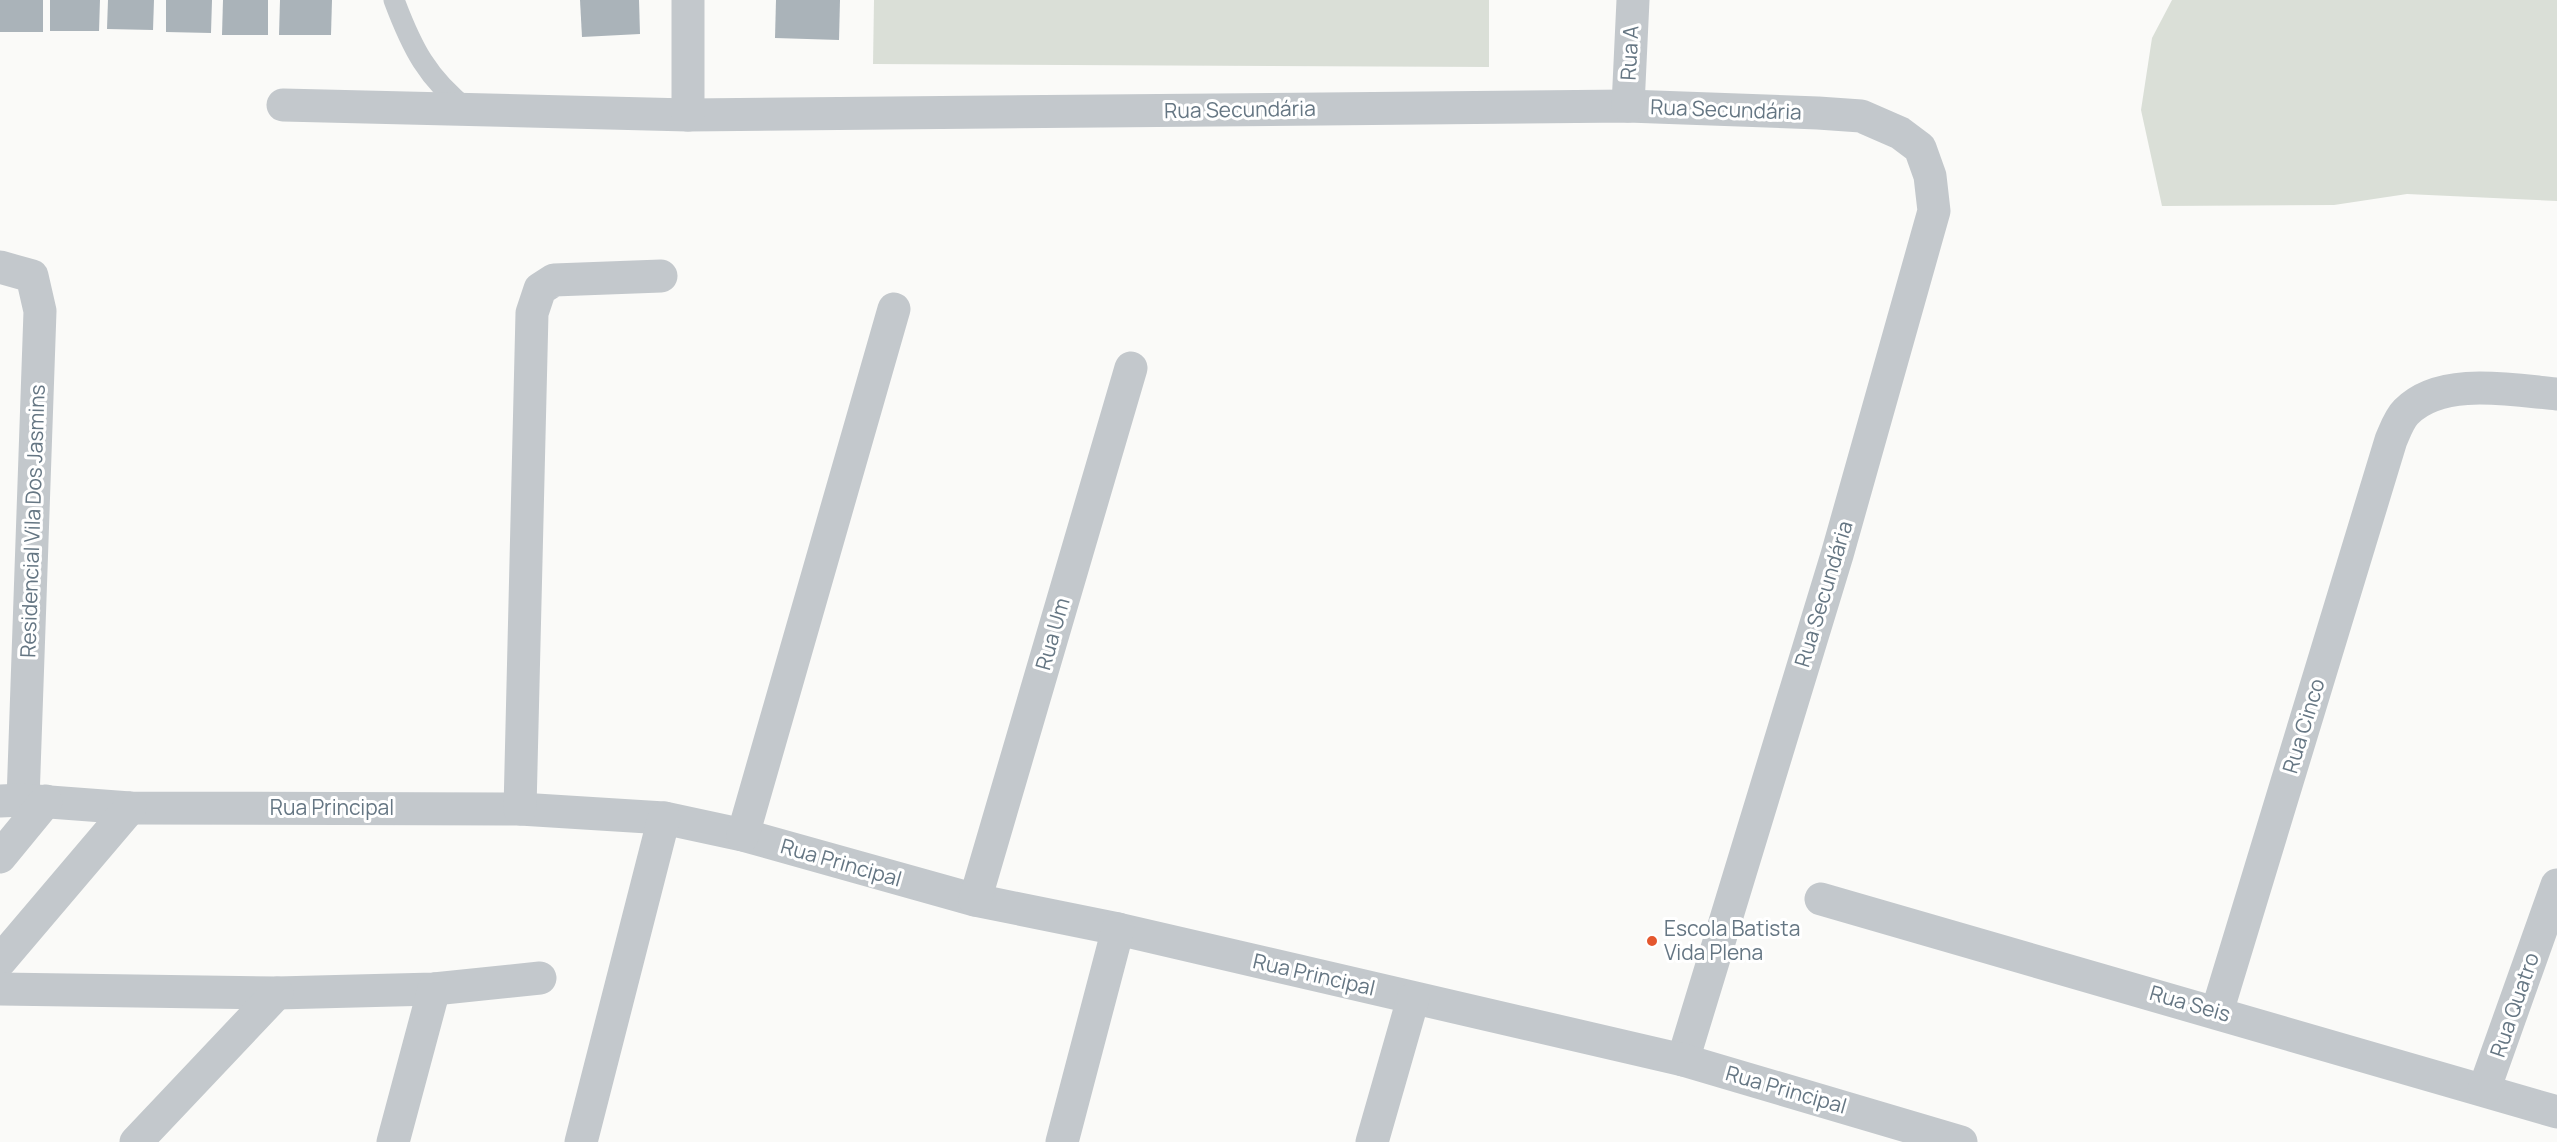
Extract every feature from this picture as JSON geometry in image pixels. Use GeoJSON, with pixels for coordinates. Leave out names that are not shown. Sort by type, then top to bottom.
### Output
{"type":"FeatureCollection","features":[{"type":"Feature","properties":{"kind":"street"},"geometry":{"type":"LineString","coordinates":[[688,0],[688,115]]}},
{"type":"Feature","properties":{"kind":"street","name":"Rua A"},"geometry":{"type":"LineString","coordinates":[[1628,106],[1632,0]]}},
{"type":"Feature","properties":{"kind":"street","name":"Rua Secundária"},"geometry":{"type":"LineString","coordinates":[[283,105],[688,115],[1628,106],[1861,116],[1900,133],[1920,148],[1930,176],[1934,211],[1833,566],[1683,1060]]}},
{"type":"Feature","properties":{"kind":"street","name":"Residencial Vila Dos Jasmins"},"geometry":{"type":"LineString","coordinates":[[0,267],[32,276],[40,310],[23,800]]}},
{"type":"Feature","properties":{"kind":"street"},"geometry":{"type":"LineString","coordinates":[[520,809],[532,313],[540,289],[554,280],[661,276]]}},
{"type":"Feature","properties":{"kind":"street"},"geometry":{"type":"LineString","coordinates":[[743,835],[894,309]]}},
{"type":"Feature","properties":{"kind":"street","name":"Rua Um"},"geometry":{"type":"LineString","coordinates":[[975,900],[1131,368]]}},
{"type":"Feature","properties":{"kind":"street","name":"Rua Cinco"},"geometry":{"type":"LineString","coordinates":[[2217,1012],[2391,440],[2404,413],[2420,400],[2448,392],[2481,387],[2557,394]]}},
{"type":"Feature","properties":{"kind":"street"},"geometry":{"type":"LineString","coordinates":[[0,857],[23,800]]}},
{"type":"Feature","properties":{"kind":"street","name":"Rua Principal"},"geometry":{"type":"LineString","coordinates":[[23,800],[130,808],[520,809],[664,818],[743,835],[975,900],[1118,929],[1683,1060],[1961,1142]]}},
{"type":"Feature","properties":{"kind":"street"},"geometry":{"type":"LineString","coordinates":[[0,961],[130,808]]}},
{"type":"Feature","properties":{"kind":"street"},"geometry":{"type":"LineString","coordinates":[[581,1142],[664,818]]}},
{"type":"Feature","properties":{"kind":"street","name":"Rua Quatro"},"geometry":{"type":"LineString","coordinates":[[2484,1090],[2557,885]]}},
{"type":"Feature","properties":{"kind":"street","name":"Rua Seis"},"geometry":{"type":"LineString","coordinates":[[1821,899],[2557,1112]]}},
{"type":"Feature","properties":{"kind":"street"},"geometry":{"type":"LineString","coordinates":[[1062,1142],[1118,929]]}},
{"type":"Feature","properties":{"kind":"street"},"geometry":{"type":"LineString","coordinates":[[0,989],[277,993],[434,989],[540,978]]}},
{"type":"Feature","properties":{"kind":"street"},"geometry":{"type":"LineString","coordinates":[[393,1142],[434,989]]}},
{"type":"Feature","properties":{"kind":"street"},"geometry":{"type":"LineString","coordinates":[[136,1142],[277,993]]}},
{"type":"Feature","properties":{"kind":"street"},"geometry":{"type":"LineString","coordinates":[[1372,1142],[1413,999]]}},
{"type":"Feature","properties":{"kind":"lane"},"geometry":{"type":"LineString","coordinates":[[394,0],[425,68],[445,92],[469,111]]}},
{"type":"Feature","properties":{"kind":"shaded area"},"geometry":{"type":"Polygon","coordinates":[[[874,0],[1489,0],[1489,67],[873,64],[874,0]]]}},
{"type":"Feature","properties":{"kind":"shaded area"},"geometry":{"type":"Polygon","coordinates":[[[2172,0],[2557,0],[2557,201],[2407,194],[2334,205],[2162,206],[2141,110],[2152,38],[2172,0]]]}},
{"type":"Feature","properties":{"kind":"building"},"geometry":{"type":"Polygon","coordinates":[[[0,0],[43,0],[43,32],[0,32],[0,0]]]}},
{"type":"Feature","properties":{"kind":"building"},"geometry":{"type":"Polygon","coordinates":[[[50,0],[100,0],[99,31],[50,31],[50,0]]]}},
{"type":"Feature","properties":{"kind":"building"},"geometry":{"type":"Polygon","coordinates":[[[108,0],[154,0],[153,30],[107,29],[108,0]]]}},
{"type":"Feature","properties":{"kind":"building"},"geometry":{"type":"Polygon","coordinates":[[[166,0],[212,0],[211,33],[166,32],[166,0]]]}},
{"type":"Feature","properties":{"kind":"building"},"geometry":{"type":"Polygon","coordinates":[[[223,0],[268,0],[268,35],[222,35],[223,0]]]}},
{"type":"Feature","properties":{"kind":"building"},"geometry":{"type":"Polygon","coordinates":[[[280,0],[332,0],[331,35],[279,35],[280,0]]]}},
{"type":"Feature","properties":{"kind":"building"},"geometry":{"type":"Polygon","coordinates":[[[580,0],[639,0],[640,34],[582,37],[580,0]]]}},
{"type":"Feature","properties":{"kind":"building"},"geometry":{"type":"Polygon","coordinates":[[[776,0],[840,0],[839,40],[775,38],[776,0]]]}},
{"type":"Feature","properties":{"kind":"place","name":"Escola Batista Vida Plena"},"geometry":{"type":"Point","coordinates":[1652,941]}}]}
